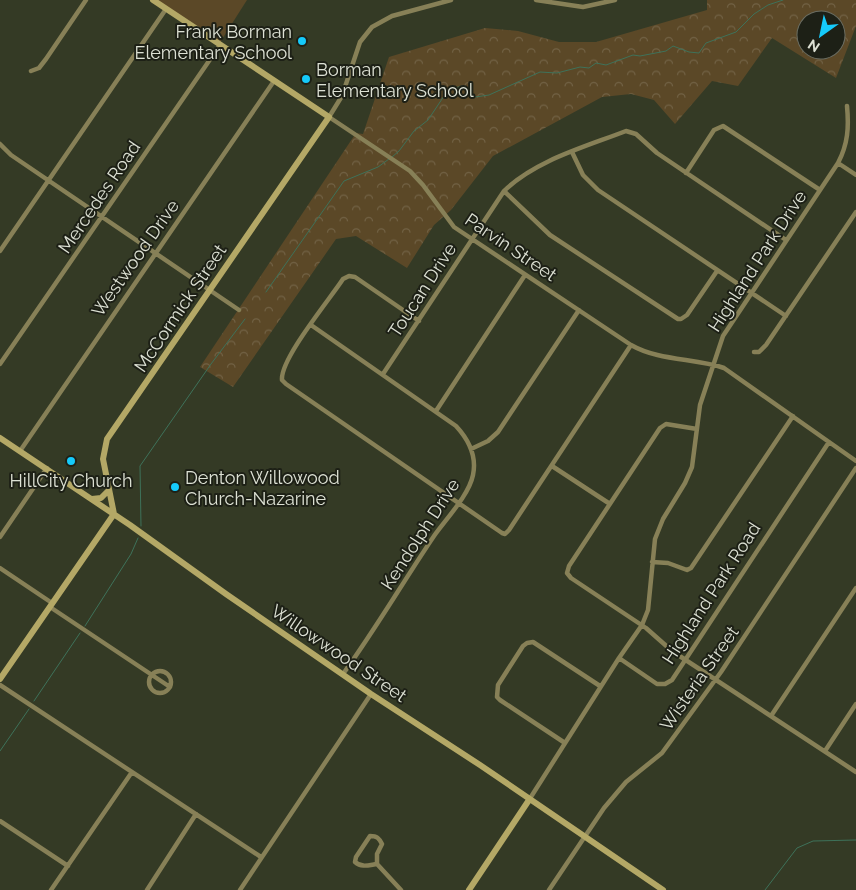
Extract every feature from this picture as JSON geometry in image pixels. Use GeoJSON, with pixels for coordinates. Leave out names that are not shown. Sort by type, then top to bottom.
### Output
{"type":"FeatureCollection","features":[{"type":"Feature","properties":{"kind":"street"},"geometry":{"type":"LineString","coordinates":[[31,71],[38,68],[46,59],[86,0]]}},
{"type":"Feature","properties":{"kind":"street","name":"Parvin Street"},"geometry":{"type":"LineString","coordinates":[[153,0],[410,171],[423,185],[454,227],[631,345],[650,353],[713,364],[733,374],[829,442]]}},
{"type":"Feature","properties":{"kind":"street","name":"McCormick Street"},"geometry":{"type":"LineString","coordinates":[[114,514],[103,459],[107,439],[329,117],[342,96],[357,48],[367,32],[378,22],[392,16],[451,0]]}},
{"type":"Feature","properties":{"kind":"street"},"geometry":{"type":"LineString","coordinates":[[536,0],[589,7],[616,0]]}},
{"type":"Feature","properties":{"kind":"street"},"geometry":{"type":"LineString","coordinates":[[0,251],[166,9]]}},
{"type":"Feature","properties":{"kind":"street","name":"Mercedes Road"},"geometry":{"type":"LineString","coordinates":[[0,364],[220,45]]}},
{"type":"Feature","properties":{"kind":"street","name":"Westwood Drive"},"geometry":{"type":"LineString","coordinates":[[20,451],[274,81]]}},
{"type":"Feature","properties":{"kind":"street","name":"Highland Park Drive"},"geometry":{"type":"LineString","coordinates":[[619,658],[642,625],[648,610],[653,550],[658,529],[685,483],[692,467],[700,405],[723,336],[838,163],[848,134],[847,106]]}},
{"type":"Feature","properties":{"kind":"street"},"geometry":{"type":"LineString","coordinates":[[786,240],[686,173],[714,130],[720,126],[727,128],[820,190]]}},
{"type":"Feature","properties":{"kind":"street","name":"Toucan Drive"},"geometry":{"type":"LineString","coordinates":[[383,374],[504,191],[524,175],[544,164],[626,131],[633,132],[657,153],[686,173]]}},
{"type":"Feature","properties":{"kind":"street"},"geometry":{"type":"LineString","coordinates":[[0,144],[48,181],[238,310]]}},
{"type":"Feature","properties":{"kind":"street"},"geometry":{"type":"LineString","coordinates":[[572,152],[583,175],[598,190],[786,316]]}},
{"type":"Feature","properties":{"kind":"street"},"geometry":{"type":"LineString","coordinates":[[838,163],[856,175]]}},
{"type":"Feature","properties":{"kind":"street"},"geometry":{"type":"LineString","coordinates":[[504,191],[550,235],[675,318],[681,319],[687,315],[717,270]]}},
{"type":"Feature","properties":{"kind":"street"},"geometry":{"type":"LineString","coordinates":[[754,352],[759,352],[766,345],[856,212]]}},
{"type":"Feature","properties":{"kind":"street"},"geometry":{"type":"LineString","coordinates":[[436,411],[525,275]]}},
{"type":"Feature","properties":{"kind":"street"},"geometry":{"type":"LineString","coordinates":[[419,321],[355,277],[349,276],[344,279],[289,357],[282,374],[282,380],[457,503],[499,532],[505,534],[631,345]]}},
{"type":"Feature","properties":{"kind":"street"},"geometry":{"type":"LineString","coordinates":[[311,325],[436,411],[461,432],[471,449],[488,441],[498,432],[579,310]]}},
{"type":"Feature","properties":{"kind":"street"},"geometry":{"type":"LineString","coordinates":[[652,562],[668,563],[687,570],[691,568],[793,416]]}},
{"type":"Feature","properties":{"kind":"street"},"geometry":{"type":"LineString","coordinates":[[697,429],[669,424],[662,426],[569,566],[567,573],[571,578],[642,625],[685,660],[856,772]]}},
{"type":"Feature","properties":{"kind":"street","name":"Willowwood Street"},"geometry":{"type":"LineString","coordinates":[[0,438],[114,514],[371,694],[480,765],[663,890]]}},
{"type":"Feature","properties":{"kind":"street"},"geometry":{"type":"LineString","coordinates":[[829,442],[856,461]]}},
{"type":"Feature","properties":{"kind":"street","name":"Highland Park Road"},"geometry":{"type":"LineString","coordinates":[[619,658],[657,684],[662,685],[672,680],[829,442]]}},
{"type":"Feature","properties":{"kind":"street","name":"Kendolph Drive"},"geometry":{"type":"LineString","coordinates":[[343,674],[472,479],[474,465],[471,449]]}},
{"type":"Feature","properties":{"kind":"street"},"geometry":{"type":"LineString","coordinates":[[552,466],[610,504]]}},
{"type":"Feature","properties":{"kind":"street"},"geometry":{"type":"LineString","coordinates":[[0,537],[47,468]]}},
{"type":"Feature","properties":{"kind":"street","name":"Wisteria Street"},"geometry":{"type":"LineString","coordinates":[[549,890],[604,808],[626,782],[662,753],[716,679],[856,468]]}},
{"type":"Feature","properties":{"kind":"street"},"geometry":{"type":"LineString","coordinates":[[92,499],[101,498],[108,490]]}},
{"type":"Feature","properties":{"kind":"street"},"geometry":{"type":"LineString","coordinates":[[0,679],[114,514]]}},
{"type":"Feature","properties":{"kind":"street"},"geometry":{"type":"LineString","coordinates":[[0,568],[150,676],[170,687]]}},
{"type":"Feature","properties":{"kind":"street"},"geometry":{"type":"LineString","coordinates":[[771,716],[856,588]]}},
{"type":"Feature","properties":{"kind":"street"},"geometry":{"type":"LineString","coordinates":[[565,743],[500,700],[497,697],[498,684],[522,646],[532,642],[600,686]]}},
{"type":"Feature","properties":{"kind":"street"},"geometry":{"type":"LineString","coordinates":[[469,890],[529,800],[619,658]]}},
{"type":"Feature","properties":{"kind":"street"},"geometry":{"type":"LineString","coordinates":[[158,670],[165,672],[171,680],[170,687],[160,693],[153,691],[149,684],[150,676],[158,670]]}},
{"type":"Feature","properties":{"kind":"street"},"geometry":{"type":"LineString","coordinates":[[0,685],[261,857]]}},
{"type":"Feature","properties":{"kind":"street"},"geometry":{"type":"LineString","coordinates":[[240,890],[371,694]]}},
{"type":"Feature","properties":{"kind":"street"},"geometry":{"type":"LineString","coordinates":[[825,751],[856,704]]}},
{"type":"Feature","properties":{"kind":"street"},"geometry":{"type":"LineString","coordinates":[[51,890],[132,772]]}},
{"type":"Feature","properties":{"kind":"street"},"geometry":{"type":"LineString","coordinates":[[147,890],[196,814]]}},
{"type":"Feature","properties":{"kind":"street"},"geometry":{"type":"LineString","coordinates":[[0,821],[68,866]]}},
{"type":"Feature","properties":{"kind":"street"},"geometry":{"type":"LineString","coordinates":[[377,864],[360,866],[355,862],[356,857],[370,836],[376,836],[382,844],[377,854],[377,864],[401,890]]}},
{"type":"Feature","properties":{"kind":"green space"},"geometry":{"type":"Polygon","coordinates":[[[153,0],[247,0],[219,44],[153,0]]]}},
{"type":"Feature","properties":{"kind":"green space"},"geometry":{"type":"Polygon","coordinates":[[[707,0],[856,0],[856,26],[846,52],[846,10],[796,10],[796,53],[772,38],[738,86],[712,81],[675,124],[654,100],[631,94],[602,97],[493,156],[451,210],[434,225],[407,268],[356,236],[336,239],[233,387],[200,367],[356,133],[363,134],[389,57],[485,28],[518,31],[559,42],[596,42],[707,10],[707,0]]]}},
{"type":"Feature","properties":{"kind":"green space"},"geometry":{"type":"Polygon","coordinates":[[[807,60],[843,60],[836,78],[807,60]]]}},
{"type":"Feature","properties":{"kind":"waterway"},"geometry":{"type":"LineString","coordinates":[[392,157],[414,131],[428,120],[448,90],[462,86],[475,97],[489,95],[540,72],[557,73],[580,67],[589,68],[596,63],[606,65],[633,55],[640,56],[666,51],[673,46],[689,52],[699,53],[706,43],[736,32],[754,14],[768,5],[783,0]]}},
{"type":"Feature","properties":{"kind":"waterway"},"geometry":{"type":"LineString","coordinates":[[266,292],[344,181],[378,167],[389,159]]}},
{"type":"Feature","properties":{"kind":"waterway"},"geometry":{"type":"LineString","coordinates":[[141,526],[140,466],[211,364],[245,319]]}},
{"type":"Feature","properties":{"kind":"waterway"},"geometry":{"type":"LineString","coordinates":[[85,626],[131,554],[138,538]]}},
{"type":"Feature","properties":{"kind":"waterway"},"geometry":{"type":"LineString","coordinates":[[34,701],[80,633]]}},
{"type":"Feature","properties":{"kind":"waterway"},"geometry":{"type":"LineString","coordinates":[[0,751],[29,709]]}},
{"type":"Feature","properties":{"kind":"waterway"},"geometry":{"type":"LineString","coordinates":[[765,890],[797,848],[813,841],[856,840]]}},
{"type":"Feature","properties":{"kind":"place","name":"Frank Borman Elementary School"},"geometry":{"type":"Point","coordinates":[302,41]}},
{"type":"Feature","properties":{"kind":"place","name":"Borman Elementary School"},"geometry":{"type":"Point","coordinates":[306,79]}},
{"type":"Feature","properties":{"kind":"place","name":"HillCity Church"},"geometry":{"type":"Point","coordinates":[71,461]}},
{"type":"Feature","properties":{"kind":"place","name":"Denton Willowood Church-Nazarine"},"geometry":{"type":"Point","coordinates":[175,487]}}]}
